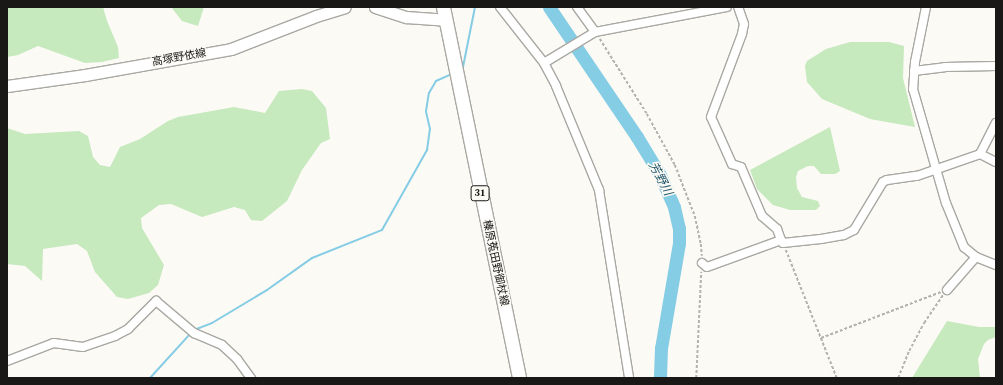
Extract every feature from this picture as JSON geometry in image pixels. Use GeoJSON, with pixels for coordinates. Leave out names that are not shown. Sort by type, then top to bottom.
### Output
{"type":"FeatureCollection","features":[{"type":"Feature","properties":{"kind":"main road","name":"高塚野依線"},"geometry":{"type":"LineString","coordinates":[[7,86],[85,75],[231,49],[316,16],[345,7]]}},
{"type":"Feature","properties":{"kind":"main road"},"geometry":{"type":"LineString","coordinates":[[375,7],[406,17],[444,13]]}},
{"type":"Feature","properties":{"kind":"main road","name":"榛原菟田野御杖線"},"geometry":{"type":"LineString","coordinates":[[444,13],[519,378]]}},
{"type":"Feature","properties":{"kind":"street"},"geometry":{"type":"LineString","coordinates":[[500,7],[546,62],[599,190],[629,378]]}},
{"type":"Feature","properties":{"kind":"street"},"geometry":{"type":"LineString","coordinates":[[576,7],[593,34]]}},
{"type":"Feature","properties":{"kind":"street"},"geometry":{"type":"LineString","coordinates":[[546,62],[593,34],[727,7]]}},
{"type":"Feature","properties":{"kind":"street"},"geometry":{"type":"LineString","coordinates":[[702,264],[707,267],[781,240],[777,229],[762,216],[741,167],[732,164],[711,117],[742,34],[744,24],[738,7]]}},
{"type":"Feature","properties":{"kind":"street"},"geometry":{"type":"LineString","coordinates":[[926,7],[914,72],[913,90],[946,203],[964,247],[976,257],[996,265]]}},
{"type":"Feature","properties":{"kind":"street"},"geometry":{"type":"LineString","coordinates":[[914,72],[945,67],[996,66]]}},
{"type":"Feature","properties":{"kind":"street"},"geometry":{"type":"LineString","coordinates":[[980,154],[996,123]]}},
{"type":"Feature","properties":{"kind":"street"},"geometry":{"type":"LineString","coordinates":[[783,243],[821,239],[854,230],[883,182],[917,176],[935,168],[980,154],[996,162]]}},
{"type":"Feature","properties":{"kind":"street"},"geometry":{"type":"LineString","coordinates":[[946,290],[976,257]]}},
{"type":"Feature","properties":{"kind":"street"},"geometry":{"type":"LineString","coordinates":[[7,361],[54,343],[83,347],[115,336],[128,329],[156,301],[191,330],[222,345],[237,359],[251,378]]}},
{"type":"Feature","properties":{"kind":"path"},"geometry":{"type":"LineString","coordinates":[[593,34],[647,114],[675,165],[694,216],[701,244],[702,264],[696,378]]}},
{"type":"Feature","properties":{"kind":"path"},"geometry":{"type":"LineString","coordinates":[[783,243],[837,378]]}},
{"type":"Feature","properties":{"kind":"path"},"geometry":{"type":"LineString","coordinates":[[821,338],[946,290]]}},
{"type":"Feature","properties":{"kind":"path"},"geometry":{"type":"LineString","coordinates":[[898,378],[909,351],[924,323],[946,290]]}},
{"type":"Feature","properties":{"kind":"green space"},"geometry":{"type":"Polygon","coordinates":[[[7,7],[103,7],[118,47],[119,58],[102,62],[85,63],[38,46],[18,55],[7,57],[7,7]]]}},
{"type":"Feature","properties":{"kind":"green space"},"geometry":{"type":"Polygon","coordinates":[[[171,7],[204,7],[198,26],[182,21],[171,7]]]}},
{"type":"Feature","properties":{"kind":"green space"},"geometry":{"type":"Polygon","coordinates":[[[850,42],[889,42],[904,46],[903,78],[915,127],[870,119],[822,99],[807,82],[805,66],[807,61],[826,49],[850,42]]]}},
{"type":"Feature","properties":{"kind":"green space"},"geometry":{"type":"Polygon","coordinates":[[[302,89],[312,91],[326,108],[330,139],[321,143],[302,170],[287,201],[262,221],[251,220],[245,210],[234,207],[202,217],[171,204],[159,205],[141,218],[142,228],[164,265],[158,285],[149,293],[128,299],[117,297],[95,272],[87,251],[77,244],[43,249],[42,281],[25,266],[7,264],[7,128],[25,134],[79,131],[88,136],[93,157],[100,165],[110,167],[120,147],[140,139],[168,121],[178,117],[234,107],[265,113],[279,91],[302,89]]]}},
{"type":"Feature","properties":{"kind":"green space"},"geometry":{"type":"Polygon","coordinates":[[[830,127],[840,171],[835,174],[821,174],[814,166],[808,166],[798,171],[796,177],[797,188],[802,197],[818,201],[820,206],[816,210],[790,210],[773,205],[757,189],[750,170],[830,127]]]}},
{"type":"Feature","properties":{"kind":"green space"},"geometry":{"type":"Polygon","coordinates":[[[947,321],[979,327],[996,327],[996,337],[988,340],[984,344],[978,359],[980,378],[912,378],[947,321]]]}},
{"type":"Feature","properties":{"kind":"waterway"},"geometry":{"type":"LineString","coordinates":[[461,68],[463,67],[475,7]]}},
{"type":"Feature","properties":{"kind":"waterway","name":"芳野川"},"geometry":{"type":"LineString","coordinates":[[549,7],[637,137],[659,173],[674,207],[679,228],[679,243],[661,348],[660,378]]}},
{"type":"Feature","properties":{"kind":"waterway"},"geometry":{"type":"LineString","coordinates":[[194,330],[212,323],[267,290],[312,258],[382,230],[427,150],[430,129],[426,111],[429,93],[436,81],[452,74]]}},
{"type":"Feature","properties":{"kind":"waterway"},"geometry":{"type":"LineString","coordinates":[[150,378],[191,333]]}}]}
